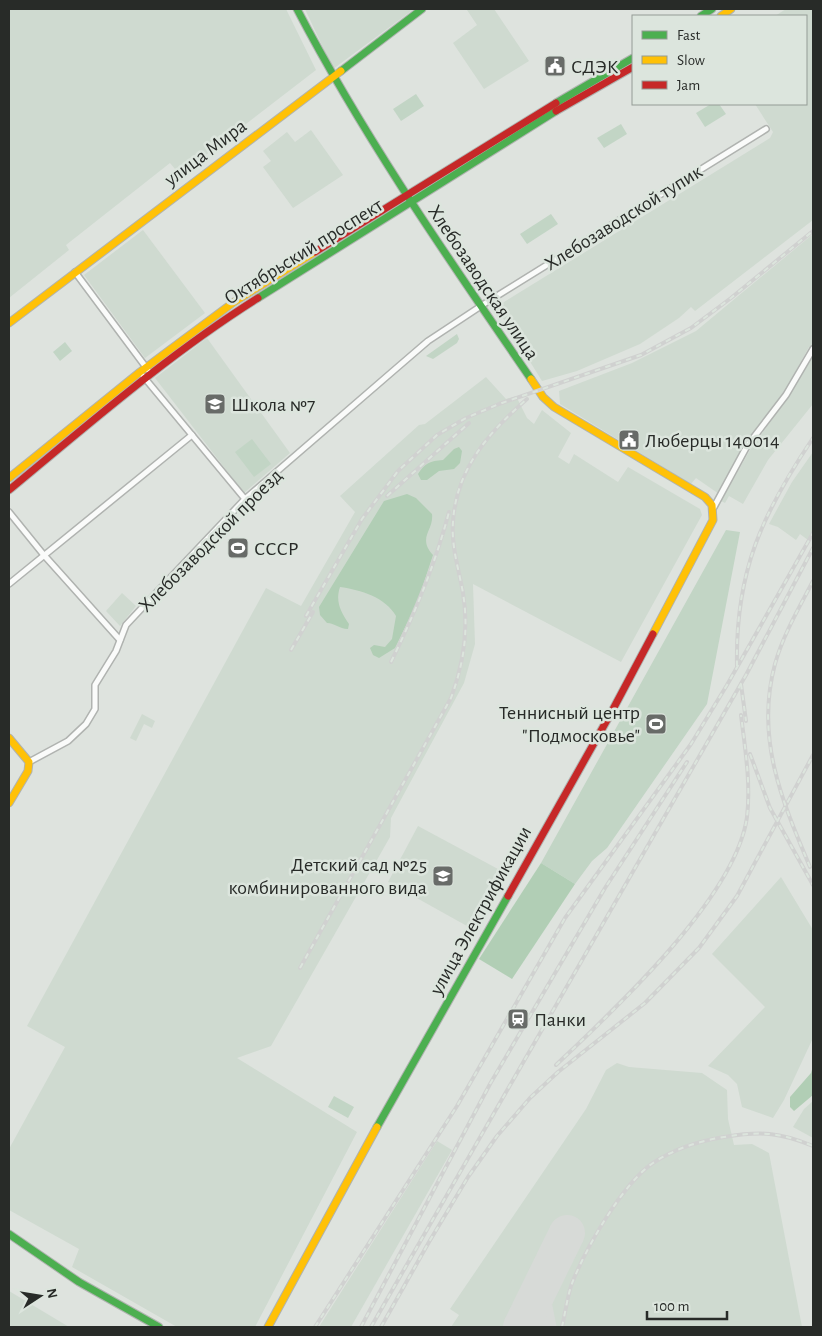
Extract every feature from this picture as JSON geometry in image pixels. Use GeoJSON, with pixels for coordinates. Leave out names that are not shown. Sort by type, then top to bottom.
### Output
{"type":"FeatureCollection","features":[{"type":"Feature","properties":{"kind":"main road","name":"Хлебозаводская улица"},"geometry":{"type":"LineString","coordinates":[[297,9],[332,76],[408,199],[538,390],[554,407],[705,497],[714,507]]}},
{"type":"Feature","properties":{"kind":"main road","name":"улица Мира"},"geometry":{"type":"LineString","coordinates":[[9,323],[422,9]]}},
{"type":"Feature","properties":{"kind":"main road","name":"Октябрьский проспект"},"geometry":{"type":"LineString","coordinates":[[9,478],[145,373],[209,329],[408,199],[632,59]]}},
{"type":"Feature","properties":{"kind":"main road","name":"Октябрьский проспект"},"geometry":{"type":"LineString","coordinates":[[408,199],[632,68]]}},
{"type":"Feature","properties":{"kind":"main road","name":"Октябрьский проспект"},"geometry":{"type":"LineString","coordinates":[[9,490],[145,373]]}},
{"type":"Feature","properties":{"kind":"main road","name":"улица Электрификации"},"geometry":{"type":"LineString","coordinates":[[268,1327],[349,1176],[610,713],[713,520],[714,507]]}},
{"type":"Feature","properties":{"kind":"main road"},"geometry":{"type":"LineString","coordinates":[[9,738],[29,762],[28,771],[9,803]]}},
{"type":"Feature","properties":{"kind":"main road"},"geometry":{"type":"LineString","coordinates":[[9,1234],[80,1282],[159,1327]]}},
{"type":"Feature","properties":{"kind":"street","name":"Хлебозаводской тупик"},"geometry":{"type":"LineString","coordinates":[[481,306],[766,129]]}},
{"type":"Feature","properties":{"kind":"street"},"geometry":{"type":"LineString","coordinates":[[75,272],[145,373],[192,435],[245,499]]}},
{"type":"Feature","properties":{"kind":"street","name":"Хлебозаводской проезд"},"geometry":{"type":"LineString","coordinates":[[29,762],[68,741],[86,724],[95,709],[95,685],[120,640],[126,625],[245,499],[428,341],[481,306]]}},
{"type":"Feature","properties":{"kind":"street"},"geometry":{"type":"LineString","coordinates":[[714,507],[747,446],[786,396],[813,349]]}},
{"type":"Feature","properties":{"kind":"street"},"geometry":{"type":"LineString","coordinates":[[9,584],[43,554],[192,435]]}},
{"type":"Feature","properties":{"kind":"street"},"geometry":{"type":"LineString","coordinates":[[9,512],[43,554],[120,640]]}},
{"type":"Feature","properties":{"kind":"shaded area"},"geometry":{"type":"Polygon","coordinates":[[[9,9],[286,9],[316,70],[180,175],[170,163],[66,245],[69,250],[9,298],[9,9]]]}},
{"type":"Feature","properties":{"kind":"shaded area"},"geometry":{"type":"Polygon","coordinates":[[[305,9],[414,9],[333,69],[305,9]]]}},
{"type":"Feature","properties":{"kind":"shaded area"},"geometry":{"type":"Polygon","coordinates":[[[494,9],[529,61],[484,89],[453,43],[477,25],[467,10],[494,9]]]}},
{"type":"Feature","properties":{"kind":"shaded area"},"geometry":{"type":"Polygon","coordinates":[[[786,9],[813,9],[813,220],[695,311],[691,307],[679,318],[640,344],[577,371],[542,381],[496,307],[770,138],[773,132],[756,105],[807,105],[807,15],[777,15],[786,9]]]}},
{"type":"Feature","properties":{"kind":"shaded area"},"geometry":{"type":"Polygon","coordinates":[[[311,130],[343,175],[293,208],[263,167],[271,161],[263,151],[287,132],[295,142],[311,130]]]}},
{"type":"Feature","properties":{"kind":"shaded area"},"geometry":{"type":"Polygon","coordinates":[[[143,230],[205,313],[145,358],[84,275],[143,230]]]}},
{"type":"Feature","properties":{"kind":"shaded area"},"geometry":{"type":"Polygon","coordinates":[[[813,234],[813,349],[809,347],[785,391],[743,445],[719,494],[696,478],[691,484],[560,404],[559,391],[632,363],[696,331],[813,234]]]}},
{"type":"Feature","properties":{"kind":"shaded area","name":"Школа №7"},"geometry":{"type":"Polygon","coordinates":[[[207,338],[290,453],[244,493],[155,378],[207,338]]]}},
{"type":"Feature","properties":{"kind":"shaded area"},"geometry":{"type":"Polygon","coordinates":[[[813,356],[813,404],[768,460],[743,504],[729,496],[725,503],[721,501],[750,450],[788,397],[813,356]]]}},
{"type":"Feature","properties":{"kind":"shaded area"},"geometry":{"type":"Polygon","coordinates":[[[486,377],[506,399],[516,396],[527,418],[534,424],[542,410],[571,433],[558,457],[569,464],[574,454],[618,482],[628,467],[700,509],[702,515],[621,662],[473,584],[475,644],[464,683],[391,818],[390,837],[271,1046],[237,1058],[357,1132],[255,1327],[177,1327],[72,1267],[79,1249],[9,1210],[9,1149],[65,1047],[27,1026],[266,588],[301,606],[355,512],[340,496],[419,425],[425,424],[486,377]]]}},
{"type":"Feature","properties":{"kind":"shaded area"},"geometry":{"type":"Polygon","coordinates":[[[813,452],[813,530],[808,540],[800,534],[796,540],[778,527],[769,524],[792,482],[813,452]]]}},
{"type":"Feature","properties":{"kind":"shaded area"},"geometry":{"type":"Polygon","coordinates":[[[122,593],[136,606],[120,626],[106,611],[122,593]]]}},
{"type":"Feature","properties":{"kind":"shaded area"},"geometry":{"type":"Polygon","coordinates":[[[142,714],[155,721],[152,728],[144,724],[136,741],[130,738],[142,714]]]}},
{"type":"Feature","properties":{"kind":"shaded area","name":"Детский сад №25 комбинированного вида"},"geometry":{"type":"Polygon","coordinates":[[[418,826],[498,869],[467,926],[388,882],[418,826]]]}},
{"type":"Feature","properties":{"kind":"shaded area"},"geometry":{"type":"Polygon","coordinates":[[[781,877],[813,930],[813,1038],[784,1100],[773,1118],[742,1107],[737,1084],[728,1075],[708,1066],[765,1007],[712,954],[781,877]]]}},
{"type":"Feature","properties":{"kind":"shaded area"},"geometry":{"type":"Polygon","coordinates":[[[617,1063],[629,1067],[702,1073],[727,1090],[728,1119],[734,1145],[752,1144],[769,1153],[802,1327],[451,1327],[459,1315],[450,1309],[586,1109],[606,1070],[617,1063]]]}},
{"type":"Feature","properties":{"kind":"shaded area"},"geometry":{"type":"Polygon","coordinates":[[[813,1101],[813,1138],[793,1127],[804,1109],[813,1101]]]}},
{"type":"Feature","properties":{"kind":"shaded area"},"geometry":{"type":"Polygon","coordinates":[[[437,1141],[452,1150],[351,1327],[319,1327],[437,1141]]]}},
{"type":"Feature","properties":{"kind":"shaded area"},"geometry":{"type":"Polygon","coordinates":[[[9,1291],[69,1327],[9,1327],[9,1291]]]}},
{"type":"Feature","properties":{"kind":"green space"},"geometry":{"type":"Polygon","coordinates":[[[416,94],[424,106],[401,121],[393,109],[416,94]]]}},
{"type":"Feature","properties":{"kind":"green space"},"geometry":{"type":"Polygon","coordinates":[[[709,105],[720,105],[726,114],[705,127],[696,113],[709,105]]]}},
{"type":"Feature","properties":{"kind":"green space"},"geometry":{"type":"Polygon","coordinates":[[[621,124],[627,134],[604,148],[597,138],[621,124]]]}},
{"type":"Feature","properties":{"kind":"green space"},"geometry":{"type":"Polygon","coordinates":[[[551,214],[558,224],[527,244],[520,234],[551,214]]]}},
{"type":"Feature","properties":{"kind":"green space"},"geometry":{"type":"Polygon","coordinates":[[[457,334],[459,339],[457,343],[433,359],[426,356],[457,334]]]}},
{"type":"Feature","properties":{"kind":"green space"},"geometry":{"type":"Polygon","coordinates":[[[65,342],[72,351],[60,361],[53,352],[65,342]]]}},
{"type":"Feature","properties":{"kind":"green space"},"geometry":{"type":"Polygon","coordinates":[[[252,439],[271,464],[254,477],[235,452],[252,439]]]}},
{"type":"Feature","properties":{"kind":"green space"},"geometry":{"type":"Polygon","coordinates":[[[459,447],[462,451],[460,463],[454,469],[439,471],[427,480],[421,480],[418,474],[423,467],[431,462],[443,460],[454,449],[459,447]]]}},
{"type":"Feature","properties":{"kind":"green space"},"geometry":{"type":"Polygon","coordinates":[[[407,494],[416,498],[432,514],[426,543],[433,555],[417,603],[395,648],[379,658],[373,655],[370,648],[374,645],[385,647],[392,639],[396,616],[386,604],[364,592],[340,587],[338,597],[341,611],[349,624],[348,629],[327,623],[320,615],[319,607],[384,501],[407,494]]]}},
{"type":"Feature","properties":{"kind":"green space","name":"Теннисный центр \"Подмосковье\""},"geometry":{"type":"Polygon","coordinates":[[[726,530],[740,532],[707,704],[607,848],[592,861],[575,884],[541,863],[726,530]]]}},
{"type":"Feature","properties":{"kind":"green space"},"geometry":{"type":"Polygon","coordinates":[[[541,863],[575,884],[512,979],[479,959],[541,863]]]}},
{"type":"Feature","properties":{"kind":"green space"},"geometry":{"type":"Polygon","coordinates":[[[813,1066],[813,1095],[794,1111],[790,1107],[790,1097],[811,1073],[813,1066]]]}},
{"type":"Feature","properties":{"kind":"green space"},"geometry":{"type":"Polygon","coordinates":[[[334,1096],[354,1107],[348,1118],[328,1107],[334,1096]]]}},
{"type":"Feature","properties":{"kind":"taxiway"},"geometry":{"type":"LineString","coordinates":[[541,1287],[549,1327]]}},
{"type":"Feature","properties":{"kind":"runway"},"geometry":{"type":"LineString","coordinates":[[521,1327],[567,1233]]}},
{"type":"Feature","properties":{"kind":"railway"},"geometry":{"type":"LineString","coordinates":[[306,616],[362,519],[398,471],[437,435],[466,418],[499,404],[641,355],[691,328],[813,231]]}},
{"type":"Feature","properties":{"kind":"railway"},"geometry":{"type":"LineString","coordinates":[[300,968],[451,698],[462,659],[465,633],[465,607],[453,540],[455,503],[460,485],[477,453],[500,425],[527,399]]}},
{"type":"Feature","properties":{"kind":"railway"},"geometry":{"type":"LineString","coordinates":[[387,496],[469,423]]}},
{"type":"Feature","properties":{"kind":"railway"},"geometry":{"type":"LineString","coordinates":[[737,666],[741,601],[755,545],[779,492],[813,438]]}},
{"type":"Feature","properties":{"kind":"railway"},"geometry":{"type":"LineString","coordinates":[[391,662],[424,588],[449,512]]}},
{"type":"Feature","properties":{"kind":"railway"},"geometry":{"type":"LineString","coordinates":[[315,1327],[457,1106],[565,918],[691,744],[727,685],[813,533]]}},
{"type":"Feature","properties":{"kind":"railway"},"geometry":{"type":"LineString","coordinates":[[371,1327],[746,675],[813,548]]}},
{"type":"Feature","properties":{"kind":"railway"},"geometry":{"type":"LineString","coordinates":[[810,867],[781,793],[774,768],[768,718],[770,691],[778,653],[813,581]]}},
{"type":"Feature","properties":{"kind":"railway"},"geometry":{"type":"LineString","coordinates":[[291,650],[313,612]]}},
{"type":"Feature","properties":{"kind":"railway"},"geometry":{"type":"LineString","coordinates":[[741,684],[746,721]]}},
{"type":"Feature","properties":{"kind":"railway"},"geometry":{"type":"LineString","coordinates":[[556,1065],[609,1014],[669,950],[697,916],[721,882],[738,848],[747,817],[748,778],[741,715]]}},
{"type":"Feature","properties":{"kind":"railway"},"geometry":{"type":"LineString","coordinates":[[750,754],[770,808],[813,885]]}},
{"type":"Feature","properties":{"kind":"railway"},"geometry":{"type":"LineString","coordinates":[[381,1327],[468,1177],[497,1136],[530,1098],[558,1072],[645,1003],[699,948],[737,896],[813,755]]}},
{"type":"Feature","properties":{"kind":"railway"},"geometry":{"type":"LineString","coordinates":[[361,1327],[490,1084],[605,888],[687,762]]}},
{"type":"Feature","properties":{"kind":"railway"},"geometry":{"type":"LineString","coordinates":[[562,1327],[571,1286],[594,1237],[629,1186],[653,1163],[687,1146],[737,1135],[780,1135],[813,1146]]}},
{"type":"Feature","properties":{"kind":"traffic: fast"},"geometry":{"type":"LineString","coordinates":[[297,9],[351,105],[408,197],[531,379]]}},
{"type":"Feature","properties":{"kind":"traffic: fast"},"geometry":{"type":"LineString","coordinates":[[341,71],[422,9]]}},
{"type":"Feature","properties":{"kind":"traffic: fast"},"geometry":{"type":"LineString","coordinates":[[703,15],[712,9]]}},
{"type":"Feature","properties":{"kind":"traffic: fast"},"geometry":{"type":"LineString","coordinates":[[556,103],[632,59]]}},
{"type":"Feature","properties":{"kind":"traffic: fast"},"geometry":{"type":"LineString","coordinates":[[258,298],[556,111]]}},
{"type":"Feature","properties":{"kind":"traffic: fast"},"geometry":{"type":"LineString","coordinates":[[377,1127],[508,896]]}},
{"type":"Feature","properties":{"kind":"traffic: fast"},"geometry":{"type":"LineString","coordinates":[[9,1234],[79,1282],[159,1327]]}},
{"type":"Feature","properties":{"kind":"traffic: slow"},"geometry":{"type":"LineString","coordinates":[[722,15],[731,9]]}},
{"type":"Feature","properties":{"kind":"traffic: slow"},"geometry":{"type":"LineString","coordinates":[[9,323],[341,71]]}},
{"type":"Feature","properties":{"kind":"traffic: slow"},"geometry":{"type":"LineString","coordinates":[[9,478],[140,372],[234,302],[315,252]]}},
{"type":"Feature","properties":{"kind":"traffic: slow"},"geometry":{"type":"LineString","coordinates":[[531,379],[543,397],[554,407],[705,497],[712,505],[713,520],[653,634]]}},
{"type":"Feature","properties":{"kind":"traffic: slow"},"geometry":{"type":"LineString","coordinates":[[9,738],[29,762],[28,771],[9,803]]}},
{"type":"Feature","properties":{"kind":"traffic: slow"},"geometry":{"type":"LineString","coordinates":[[268,1327],[377,1127]]}},
{"type":"Feature","properties":{"kind":"traffic: jam"},"geometry":{"type":"LineString","coordinates":[[556,111],[632,68]]}},
{"type":"Feature","properties":{"kind":"traffic: jam"},"geometry":{"type":"LineString","coordinates":[[315,252],[556,103]]}},
{"type":"Feature","properties":{"kind":"traffic: jam"},"geometry":{"type":"LineString","coordinates":[[9,490],[161,366],[258,298]]}},
{"type":"Feature","properties":{"kind":"traffic: jam"},"geometry":{"type":"LineString","coordinates":[[508,896],[611,713],[653,634]]}},
{"type":"Feature","properties":{"kind":"place","name":"СДЭК"},"geometry":{"type":"Point","coordinates":[555,66]}},
{"type":"Feature","properties":{"kind":"place","name":"Школа №7"},"geometry":{"type":"Point","coordinates":[215,404]}},
{"type":"Feature","properties":{"kind":"place","name":"Люберцы 140014"},"geometry":{"type":"Point","coordinates":[629,440]}},
{"type":"Feature","properties":{"kind":"place","name":"СССР"},"geometry":{"type":"Point","coordinates":[238,548]}},
{"type":"Feature","properties":{"kind":"place","name":"Теннисный центр \"Подмосковье\""},"geometry":{"type":"Point","coordinates":[656,724]}},
{"type":"Feature","properties":{"kind":"place","name":"Детский сад №25 комбинированного вида"},"geometry":{"type":"Point","coordinates":[443,876]}},
{"type":"Feature","properties":{"kind":"place","name":"Панки"},"geometry":{"type":"Point","coordinates":[518,1019]}}]}
